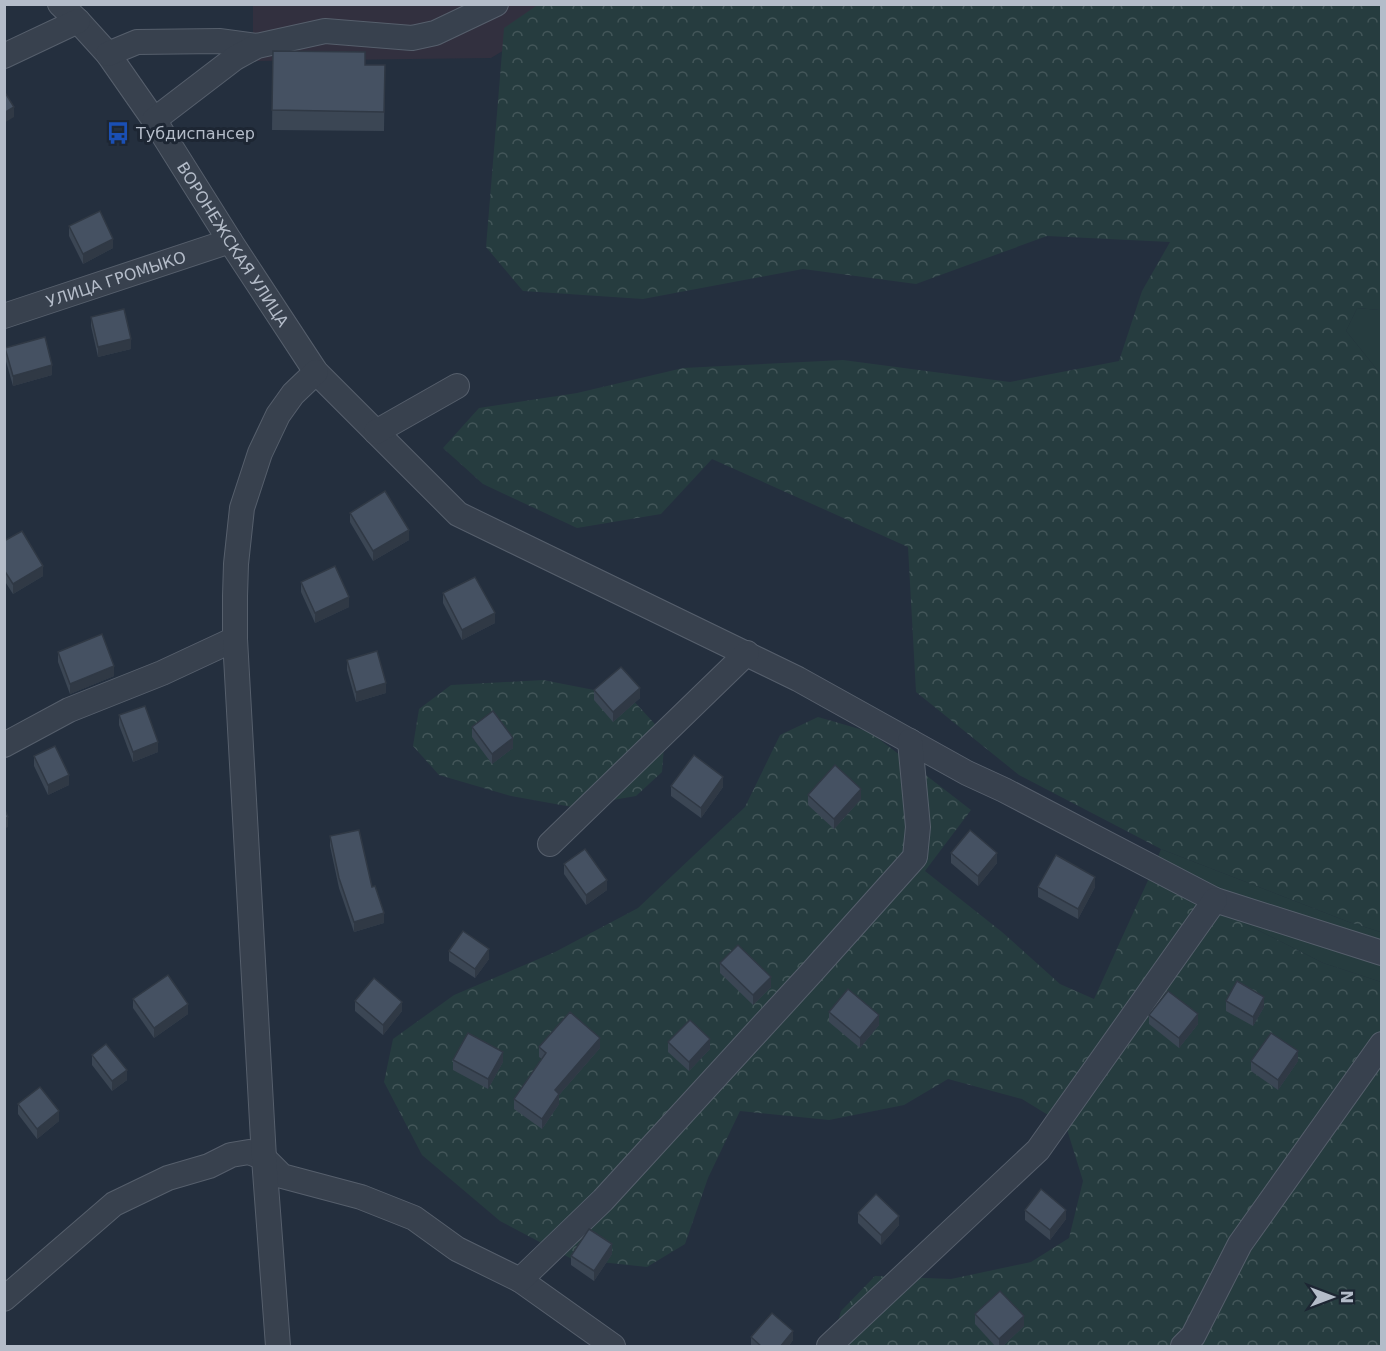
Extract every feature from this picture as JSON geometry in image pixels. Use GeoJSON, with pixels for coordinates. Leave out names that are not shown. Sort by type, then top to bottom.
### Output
{"type":"FeatureCollection","features":[{"type":"Feature","properties":{"kind":"street","name":"ВОРОНЕЖСКАЯ УЛИЦА"},"geometry":{"type":"LineString","coordinates":[[60,4],[108,54],[154,120],[316,372],[458,514],[798,679],[967,773],[1215,900],[1382,952]]}},
{"type":"Feature","properties":{"kind":"street"},"geometry":{"type":"LineString","coordinates":[[154,120],[235,58],[257,46],[325,31],[412,38],[435,33],[496,4]]}},
{"type":"Feature","properties":{"kind":"street"},"geometry":{"type":"LineString","coordinates":[[4,56],[78,21]]}},
{"type":"Feature","properties":{"kind":"street"},"geometry":{"type":"LineString","coordinates":[[108,54],[137,42],[219,41],[257,46]]}},
{"type":"Feature","properties":{"kind":"street","name":"УЛИЦА ГРОМЫКО"},"geometry":{"type":"LineString","coordinates":[[4,316],[230,240]]}},
{"type":"Feature","properties":{"kind":"street"},"geometry":{"type":"LineString","coordinates":[[280,1346],[264,1158],[235,639],[235,585],[242,508],[261,453],[279,415],[293,394],[316,372]]}},
{"type":"Feature","properties":{"kind":"street"},"geometry":{"type":"LineString","coordinates":[[376,432],[457,386]]}},
{"type":"Feature","properties":{"kind":"street"},"geometry":{"type":"LineString","coordinates":[[4,745],[69,710],[162,673],[235,639]]}},
{"type":"Feature","properties":{"kind":"street"},"geometry":{"type":"LineString","coordinates":[[550,844],[747,653]]}},
{"type":"Feature","properties":{"kind":"street"},"geometry":{"type":"LineString","coordinates":[[520,1280],[603,1200],[915,857],[918,827],[910,741]]}},
{"type":"Feature","properties":{"kind":"street"},"geometry":{"type":"LineString","coordinates":[[829,1347],[1038,1150],[1215,900]]}},
{"type":"Feature","properties":{"kind":"street"},"geometry":{"type":"LineString","coordinates":[[1183,1347],[1193,1336],[1240,1245],[1382,1044]]}},
{"type":"Feature","properties":{"kind":"street"},"geometry":{"type":"LineString","coordinates":[[4,1299],[114,1204],[168,1178],[209,1166],[231,1155],[249,1152],[264,1158],[282,1176],[361,1197],[414,1218],[457,1249],[520,1280],[613,1347]]}},
{"type":"Feature","properties":{"kind":"shaded area"},"geometry":{"type":"Polygon","coordinates":[[[253,5],[579,5],[491,58],[257,61],[253,32],[253,5]]]}},
{"type":"Feature","properties":{"kind":"green space"},"geometry":{"type":"Polygon","coordinates":[[[539,4],[1381,5],[1381,310],[1357,308],[1346,331],[1381,373],[1381,932],[1349,922],[1161,849],[1019,775],[916,692],[908,547],[712,459],[661,514],[577,528],[483,484],[443,448],[479,408],[577,393],[683,368],[843,360],[1010,382],[1119,361],[1142,291],[1170,242],[1047,236],[916,284],[803,269],[643,299],[523,291],[486,247],[504,28],[539,4]]]}},
{"type":"Feature","properties":{"kind":"green space"},"geometry":{"type":"Polygon","coordinates":[[[1357,308],[1381,310],[1381,373],[1346,331],[1357,308]]]}},
{"type":"Feature","properties":{"kind":"green space"},"geometry":{"type":"Polygon","coordinates":[[[543,680],[630,697],[665,735],[662,772],[636,796],[572,807],[511,796],[439,775],[413,746],[419,709],[451,685],[543,680]]]}},
{"type":"Feature","properties":{"kind":"green space"},"geometry":{"type":"Polygon","coordinates":[[[818,717],[870,732],[971,810],[925,871],[1002,932],[1060,984],[1094,999],[1150,876],[1323,963],[1381,982],[1381,1346],[831,1346],[841,1311],[875,1276],[951,1279],[1031,1262],[1069,1238],[1083,1181],[1066,1126],[1022,1099],[948,1079],[904,1105],[829,1120],[740,1111],[708,1178],[685,1244],[647,1267],[572,1259],[500,1221],[422,1155],[384,1082],[393,1039],[454,995],[555,952],[638,908],[745,807],[780,735],[818,717]]]}},
{"type":"Feature","properties":{"kind":"green space"},"geometry":{"type":"Polygon","coordinates":[[[1161,849],[1349,922],[1381,932],[1381,982],[1323,963],[1150,876],[1161,849]]]}},
{"type":"Feature","properties":{"kind":"building"},"geometry":{"type":"Polygon","coordinates":[[[273,51],[365,52],[365,65],[385,65],[384,112],[272,110],[273,51]]]}},
{"type":"Feature","properties":{"kind":"building"},"geometry":{"type":"Polygon","coordinates":[[[4,91],[14,107],[4,113],[4,91]]]}},
{"type":"Feature","properties":{"kind":"building"},"geometry":{"type":"Polygon","coordinates":[[[100,211],[113,239],[83,254],[69,226],[100,211]]]}},
{"type":"Feature","properties":{"kind":"building"},"geometry":{"type":"Polygon","coordinates":[[[124,309],[131,339],[98,347],[91,317],[124,309]]]}},
{"type":"Feature","properties":{"kind":"building"},"geometry":{"type":"Polygon","coordinates":[[[45,337],[52,365],[13,376],[5,348],[45,337]]]}},
{"type":"Feature","properties":{"kind":"building"},"geometry":{"type":"Polygon","coordinates":[[[385,491],[409,530],[373,551],[350,513],[385,491]]]}},
{"type":"Feature","properties":{"kind":"building"},"geometry":{"type":"Polygon","coordinates":[[[22,531],[43,566],[13,584],[4,570],[4,541],[22,531]]]}},
{"type":"Feature","properties":{"kind":"building"},"geometry":{"type":"Polygon","coordinates":[[[335,566],[349,597],[315,613],[301,582],[335,566]]]}},
{"type":"Feature","properties":{"kind":"building"},"geometry":{"type":"Polygon","coordinates":[[[475,577],[495,613],[462,630],[443,593],[475,577]]]}},
{"type":"Feature","properties":{"kind":"building"},"geometry":{"type":"Polygon","coordinates":[[[102,634],[114,666],[70,684],[58,652],[102,634]]]}},
{"type":"Feature","properties":{"kind":"building"},"geometry":{"type":"Polygon","coordinates":[[[377,651],[386,683],[356,692],[347,660],[377,651]]]}},
{"type":"Feature","properties":{"kind":"building"},"geometry":{"type":"Polygon","coordinates":[[[621,667],[640,688],[613,712],[594,690],[621,667]]]}},
{"type":"Feature","properties":{"kind":"building"},"geometry":{"type":"Polygon","coordinates":[[[145,706],[158,742],[133,752],[119,715],[145,706]]]}},
{"type":"Feature","properties":{"kind":"building"},"geometry":{"type":"Polygon","coordinates":[[[493,711],[513,738],[492,754],[472,727],[493,711]]]}},
{"type":"Feature","properties":{"kind":"building"},"geometry":{"type":"Polygon","coordinates":[[[55,746],[69,775],[48,785],[34,756],[55,746]]]}},
{"type":"Feature","properties":{"kind":"building"},"geometry":{"type":"Polygon","coordinates":[[[694,755],[723,777],[701,808],[671,786],[694,755]]]}},
{"type":"Feature","properties":{"kind":"building"},"geometry":{"type":"Polygon","coordinates":[[[835,765],[861,789],[834,819],[808,795],[835,765]]]}},
{"type":"Feature","properties":{"kind":"building"},"geometry":{"type":"Polygon","coordinates":[[[359,830],[372,887],[375,886],[384,913],[354,922],[339,878],[330,836],[359,830]]]}},
{"type":"Feature","properties":{"kind":"building"},"geometry":{"type":"Polygon","coordinates":[[[970,830],[997,853],[978,876],[951,853],[970,830]]]}},
{"type":"Feature","properties":{"kind":"building"},"geometry":{"type":"Polygon","coordinates":[[[585,849],[607,880],[586,895],[564,864],[585,849]]]}},
{"type":"Feature","properties":{"kind":"building"},"geometry":{"type":"Polygon","coordinates":[[[1056,855],[1095,877],[1078,909],[1038,887],[1056,855]]]}},
{"type":"Feature","properties":{"kind":"building"},"geometry":{"type":"Polygon","coordinates":[[[463,931],[489,949],[475,969],[449,951],[463,931]]]}},
{"type":"Feature","properties":{"kind":"building"},"geometry":{"type":"Polygon","coordinates":[[[738,945],[771,977],[753,995],[720,963],[738,945]]]}},
{"type":"Feature","properties":{"kind":"building"},"geometry":{"type":"Polygon","coordinates":[[[168,975],[188,1004],[154,1028],[133,999],[168,975]]]}},
{"type":"Feature","properties":{"kind":"building"},"geometry":{"type":"Polygon","coordinates":[[[374,978],[402,1002],[383,1025],[355,1001],[374,978]]]}},
{"type":"Feature","properties":{"kind":"building"},"geometry":{"type":"Polygon","coordinates":[[[1237,981],[1264,997],[1253,1017],[1226,1001],[1237,981]]]}},
{"type":"Feature","properties":{"kind":"building"},"geometry":{"type":"Polygon","coordinates":[[[848,989],[879,1015],[860,1038],[829,1012],[848,989]]]}},
{"type":"Feature","properties":{"kind":"building"},"geometry":{"type":"Polygon","coordinates":[[[1168,991],[1198,1014],[1179,1038],[1149,1015],[1168,991]]]}},
{"type":"Feature","properties":{"kind":"building"},"geometry":{"type":"Polygon","coordinates":[[[570,1012],[600,1038],[555,1090],[559,1094],[542,1119],[514,1099],[546,1053],[539,1047],[570,1012]]]}},
{"type":"Feature","properties":{"kind":"building"},"geometry":{"type":"Polygon","coordinates":[[[690,1020],[710,1039],[689,1062],[668,1042],[690,1020]]]}},
{"type":"Feature","properties":{"kind":"building"},"geometry":{"type":"Polygon","coordinates":[[[468,1033],[503,1052],[488,1079],[453,1060],[468,1033]]]}},
{"type":"Feature","properties":{"kind":"building"},"geometry":{"type":"Polygon","coordinates":[[[1271,1033],[1298,1051],[1278,1080],[1251,1061],[1271,1033]]]}},
{"type":"Feature","properties":{"kind":"building"},"geometry":{"type":"Polygon","coordinates":[[[106,1044],[127,1070],[112,1081],[92,1055],[106,1044]]]}},
{"type":"Feature","properties":{"kind":"building"},"geometry":{"type":"Polygon","coordinates":[[[40,1087],[59,1111],[37,1129],[18,1104],[40,1087]]]}},
{"type":"Feature","properties":{"kind":"building"},"geometry":{"type":"Polygon","coordinates":[[[1041,1189],[1066,1210],[1050,1230],[1025,1210],[1041,1189]]]}},
{"type":"Feature","properties":{"kind":"building"},"geometry":{"type":"Polygon","coordinates":[[[876,1194],[899,1216],[881,1235],[858,1213],[876,1194]]]}},
{"type":"Feature","properties":{"kind":"building"},"geometry":{"type":"Polygon","coordinates":[[[589,1229],[612,1244],[594,1271],[571,1256],[589,1229]]]}},
{"type":"Feature","properties":{"kind":"building"},"geometry":{"type":"Polygon","coordinates":[[[1000,1291],[1024,1316],[999,1339],[975,1314],[1000,1291]]]}},
{"type":"Feature","properties":{"kind":"building"},"geometry":{"type":"Polygon","coordinates":[[[772,1313],[793,1331],[780,1347],[762,1347],[751,1337],[772,1313]]]}},
{"type":"Feature","properties":{"kind":"place","name":"Тубдиспансер"},"geometry":{"type":"Point","coordinates":[118,133]}}]}
